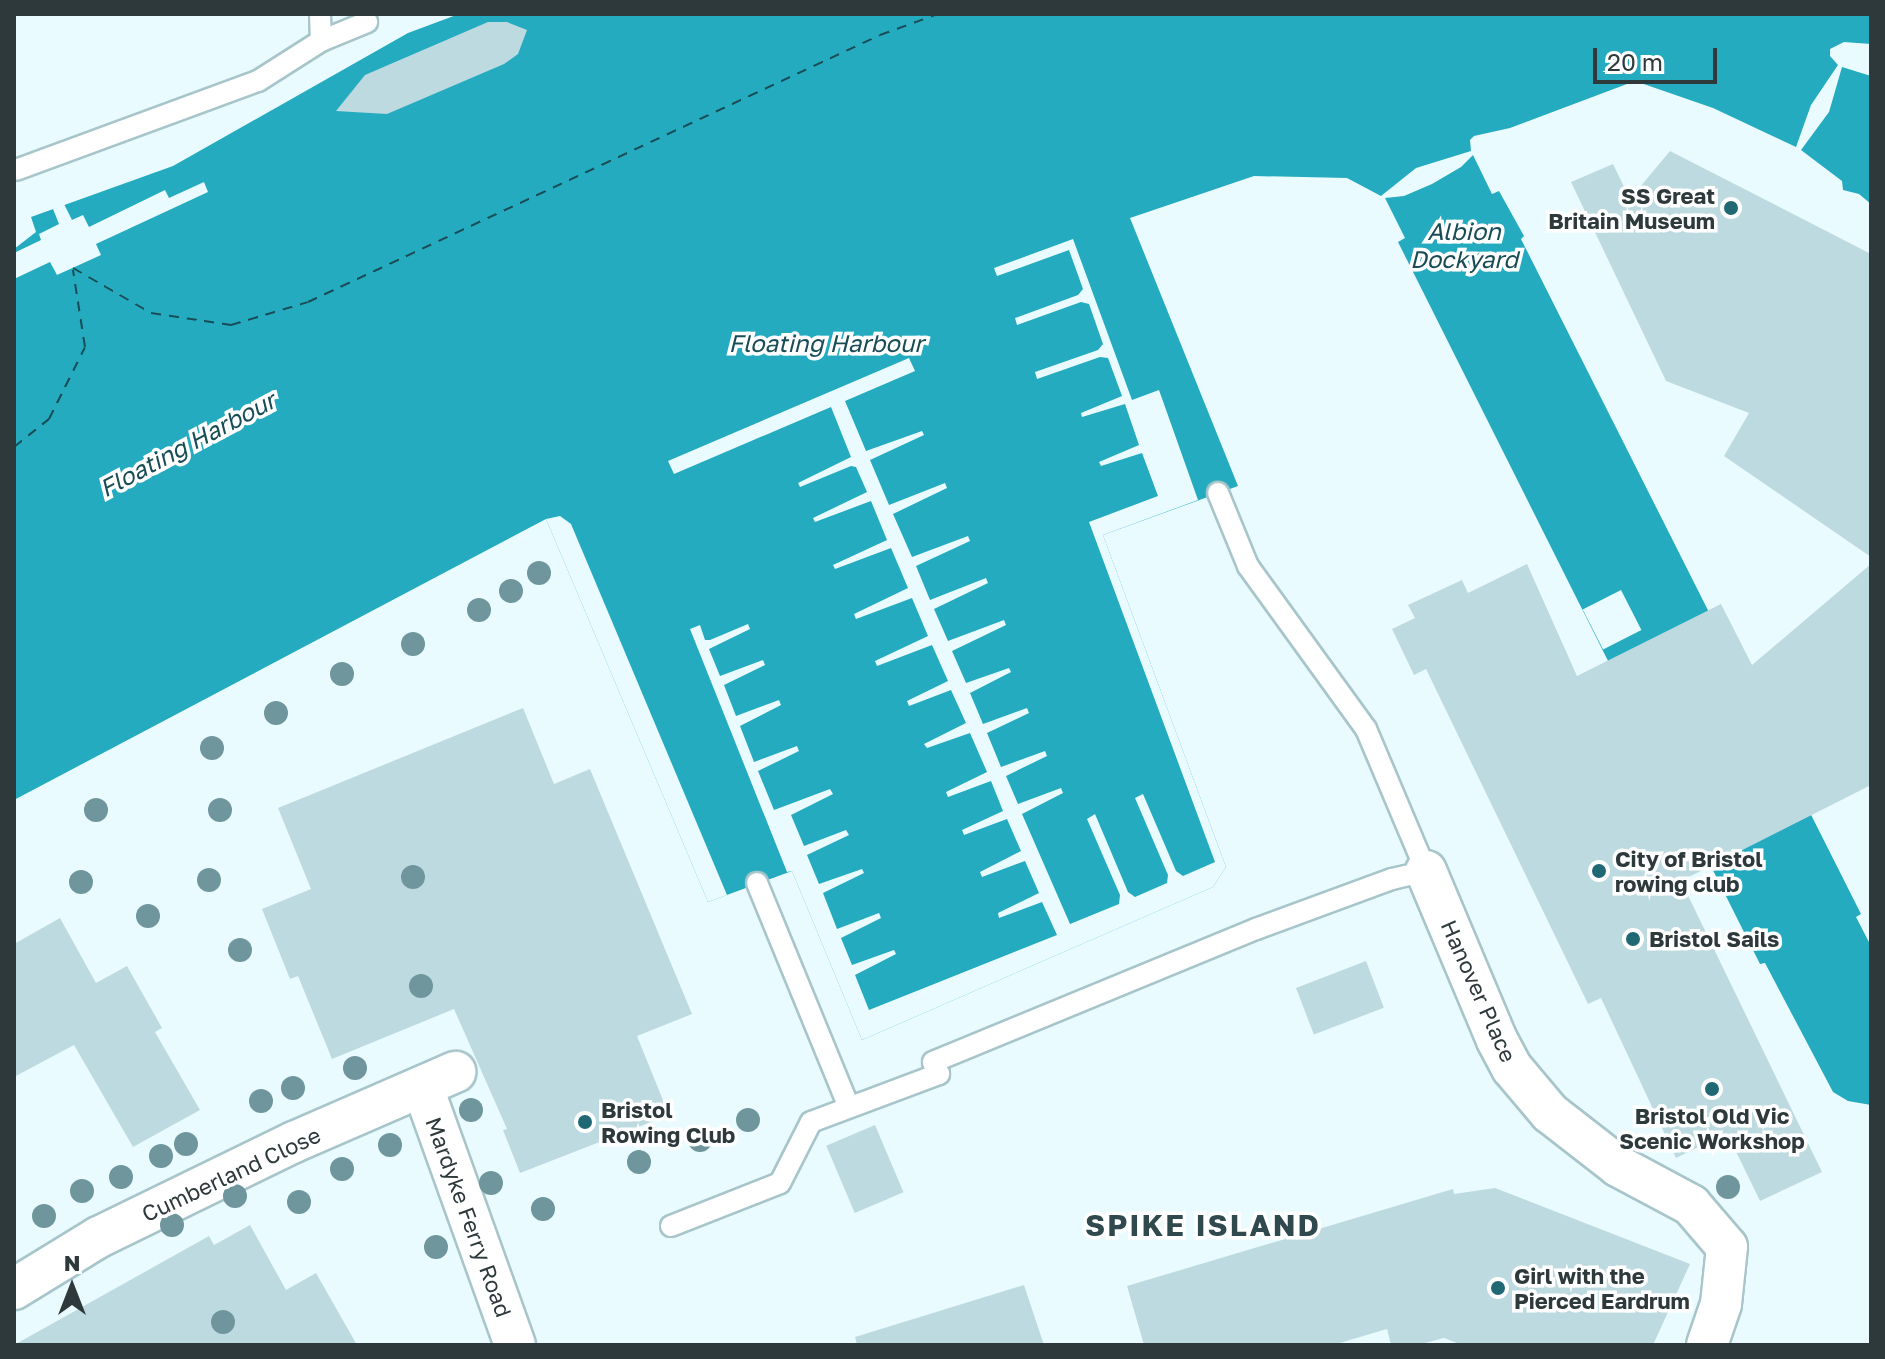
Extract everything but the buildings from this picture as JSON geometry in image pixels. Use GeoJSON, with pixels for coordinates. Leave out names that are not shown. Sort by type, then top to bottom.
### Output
{"type":"FeatureCollection","features":[{"type":"Feature","properties":{"kind":"street","name":"Hanover Place"},"geometry":{"type":"LineString","coordinates":[[1426,871],[1497,1040],[1512,1068],[1550,1113],[1618,1166],[1691,1205],[1727,1247],[1721,1304],[1707,1345]]}},
{"type":"Feature","properties":{"kind":"street","name":"Cumberland Close"},"geometry":{"type":"LineString","coordinates":[[14,1289],[99,1237],[294,1142],[439,1080]]}},
{"type":"Feature","properties":{"kind":"street","name":"Mardyke Ferry Road"},"geometry":{"type":"LineString","coordinates":[[439,1080],[515,1345]]}},
{"type":"Feature","properties":{"kind":"lane"},"geometry":{"type":"LineString","coordinates":[[320,14],[321,41]]}},
{"type":"Feature","properties":{"kind":"lane"},"geometry":{"type":"LineString","coordinates":[[16,170],[258,81],[321,41],[367,22]]}},
{"type":"Feature","properties":{"kind":"lane"},"geometry":{"type":"LineString","coordinates":[[671,1226],[780,1183],[811,1122],[939,1074],[933,1062],[1152,971],[1378,884],[1426,871],[1366,729],[1248,566],[1218,493]]}},
{"type":"Feature","properties":{"kind":"lane"},"geometry":{"type":"LineString","coordinates":[[757,883],[849,1107]]}},
{"type":"Feature","properties":{"kind":"water","name":"Floating Harbour"},"geometry":{"type":"Polygon","coordinates":[[[459,14],[1871,14],[1871,44],[1844,42],[1830,49],[1830,56],[1838,65],[1811,105],[1796,147],[1713,108],[1635,81],[1510,128],[1474,136],[1470,140],[1471,151],[1416,168],[1381,196],[1347,178],[1254,176],[1130,218],[1238,486],[1103,535],[1226,867],[1213,887],[862,1040],[792,871],[708,902],[546,519],[14,800],[14,249],[36,232],[31,217],[173,166],[408,33],[459,14]]]}},
{"type":"Feature","properties":{"kind":"water"},"geometry":{"type":"Polygon","coordinates":[[[1842,67],[1871,76],[1871,204],[1859,194],[1843,190],[1842,181],[1801,150],[1829,112],[1842,67]]]}},
{"type":"Feature","properties":{"kind":"water","name":"Albion Dockyard"},"geometry":{"type":"Polygon","coordinates":[[[1473,155],[1492,194],[1499,191],[1524,236],[1521,239],[1861,914],[1856,917],[1871,946],[1871,1105],[1848,1101],[1833,1092],[1765,963],[1760,964],[1398,242],[1405,238],[1385,198],[1404,196],[1432,184],[1461,167],[1473,155]]]}},
{"type":"Feature","properties":{"kind":"pier"},"geometry":{"type":"Polygon","coordinates":[[[204,182],[208,192],[96,244],[101,255],[57,275],[50,262],[14,279],[14,253],[41,240],[39,234],[59,224],[53,209],[64,204],[72,220],[83,215],[89,227],[165,190],[169,198],[204,182]]]}},
{"type":"Feature","properties":{"kind":"pier"},"geometry":{"type":"Polygon","coordinates":[[[1073,239],[1132,400],[1159,390],[1198,500],[1103,535],[1226,867],[1213,887],[862,1040],[792,871],[787,872],[690,629],[700,625],[705,640],[710,640],[748,624],[750,629],[709,649],[720,676],[763,660],[765,665],[724,685],[736,716],[779,700],[781,705],[740,726],[754,762],[797,746],[799,751],[758,771],[774,810],[830,789],[833,794],[791,815],[804,846],[846,830],[849,835],[807,855],[819,884],[862,869],[864,873],[823,893],[837,929],[879,913],[881,918],[841,938],[852,965],[894,950],[896,954],[855,975],[869,1010],[1057,935],[1042,902],[999,918],[998,913],[1039,893],[1025,861],[982,877],[980,872],[1021,851],[1007,819],[964,835],[962,830],[1003,811],[991,781],[948,797],[946,792],[987,772],[970,733],[927,748],[924,744],[966,723],[951,690],[909,706],[907,701],[948,681],[932,645],[877,666],[875,661],[928,636],[912,598],[856,619],[854,614],[908,588],[891,548],[835,569],[833,565],[887,540],[871,501],[815,522],[813,518],[867,492],[856,467],[851,466],[800,487],[798,483],[851,457],[831,407],[674,474],[668,461],[909,358],[915,371],[845,401],[866,451],[922,431],[924,435],[870,460],[889,505],[945,483],[947,488],[893,514],[912,557],[968,536],[970,541],[916,566],[930,600],[986,578],[988,583],[934,609],[948,641],[1004,620],[1006,625],[952,651],[966,683],[1009,668],[1011,672],[970,693],[983,724],[1027,708],[1029,713],[987,733],[1001,767],[1045,751],[1047,756],[1006,776],[1018,804],[1061,788],[1063,793],[1022,814],[1070,924],[1119,904],[1120,895],[1087,819],[1095,814],[1128,892],[1135,897],[1167,883],[1168,875],[1135,798],[1143,794],[1176,871],[1183,876],[1215,862],[1089,522],[1158,496],[1142,453],[1101,466],[1099,462],[1139,445],[1125,404],[1082,417],[1081,413],[1122,396],[1108,358],[1100,357],[1037,379],[1035,372],[1098,350],[1103,344],[1089,304],[1081,302],[1017,325],[1015,318],[1078,295],[1083,289],[1069,250],[997,276],[994,268],[1073,239]]]}},
{"type":"Feature","properties":{"kind":"pier"},"geometry":{"type":"Polygon","coordinates":[[[560,516],[571,524],[727,895],[708,902],[546,519],[560,516]]]}},
{"type":"Feature","properties":{"kind":"pier"},"geometry":{"type":"Polygon","coordinates":[[[1621,590],[1641,630],[1603,650],[1583,610],[1621,590]]]}},
{"type":"Feature","properties":{"kind":"ferry route"},"geometry":{"type":"LineString","coordinates":[[73,268],[151,313],[231,325],[308,302],[880,35],[938,14]]}},
{"type":"Feature","properties":{"kind":"ferry route"},"geometry":{"type":"LineString","coordinates":[[14,447],[49,419],[85,347],[73,270]]}},
{"type":"Feature","properties":{"kind":"place","name":"SS Great Britain Museum"},"geometry":{"type":"Point","coordinates":[1731,208]}},
{"type":"Feature","properties":{"kind":"place","name":"City of Bristol rowing club"},"geometry":{"type":"Point","coordinates":[1599,871]}},
{"type":"Feature","properties":{"kind":"place","name":"Bristol Sails"},"geometry":{"type":"Point","coordinates":[1633,939]}},
{"type":"Feature","properties":{"kind":"place","name":"Bristol Old Vic Scenic Workshop"},"geometry":{"type":"Point","coordinates":[1712,1089]}},
{"type":"Feature","properties":{"kind":"place","name":"Bristol Rowing Club"},"geometry":{"type":"Point","coordinates":[585,1122]}},
{"type":"Feature","properties":{"kind":"place","name":"Girl with the Pierced Eardrum"},"geometry":{"type":"Point","coordinates":[1498,1288]}},
{"type":"Feature","properties":{"kind":"district","name":"SPIKE ISLAND"},"geometry":{"type":"Point","coordinates":[1203,1225]}}]}
